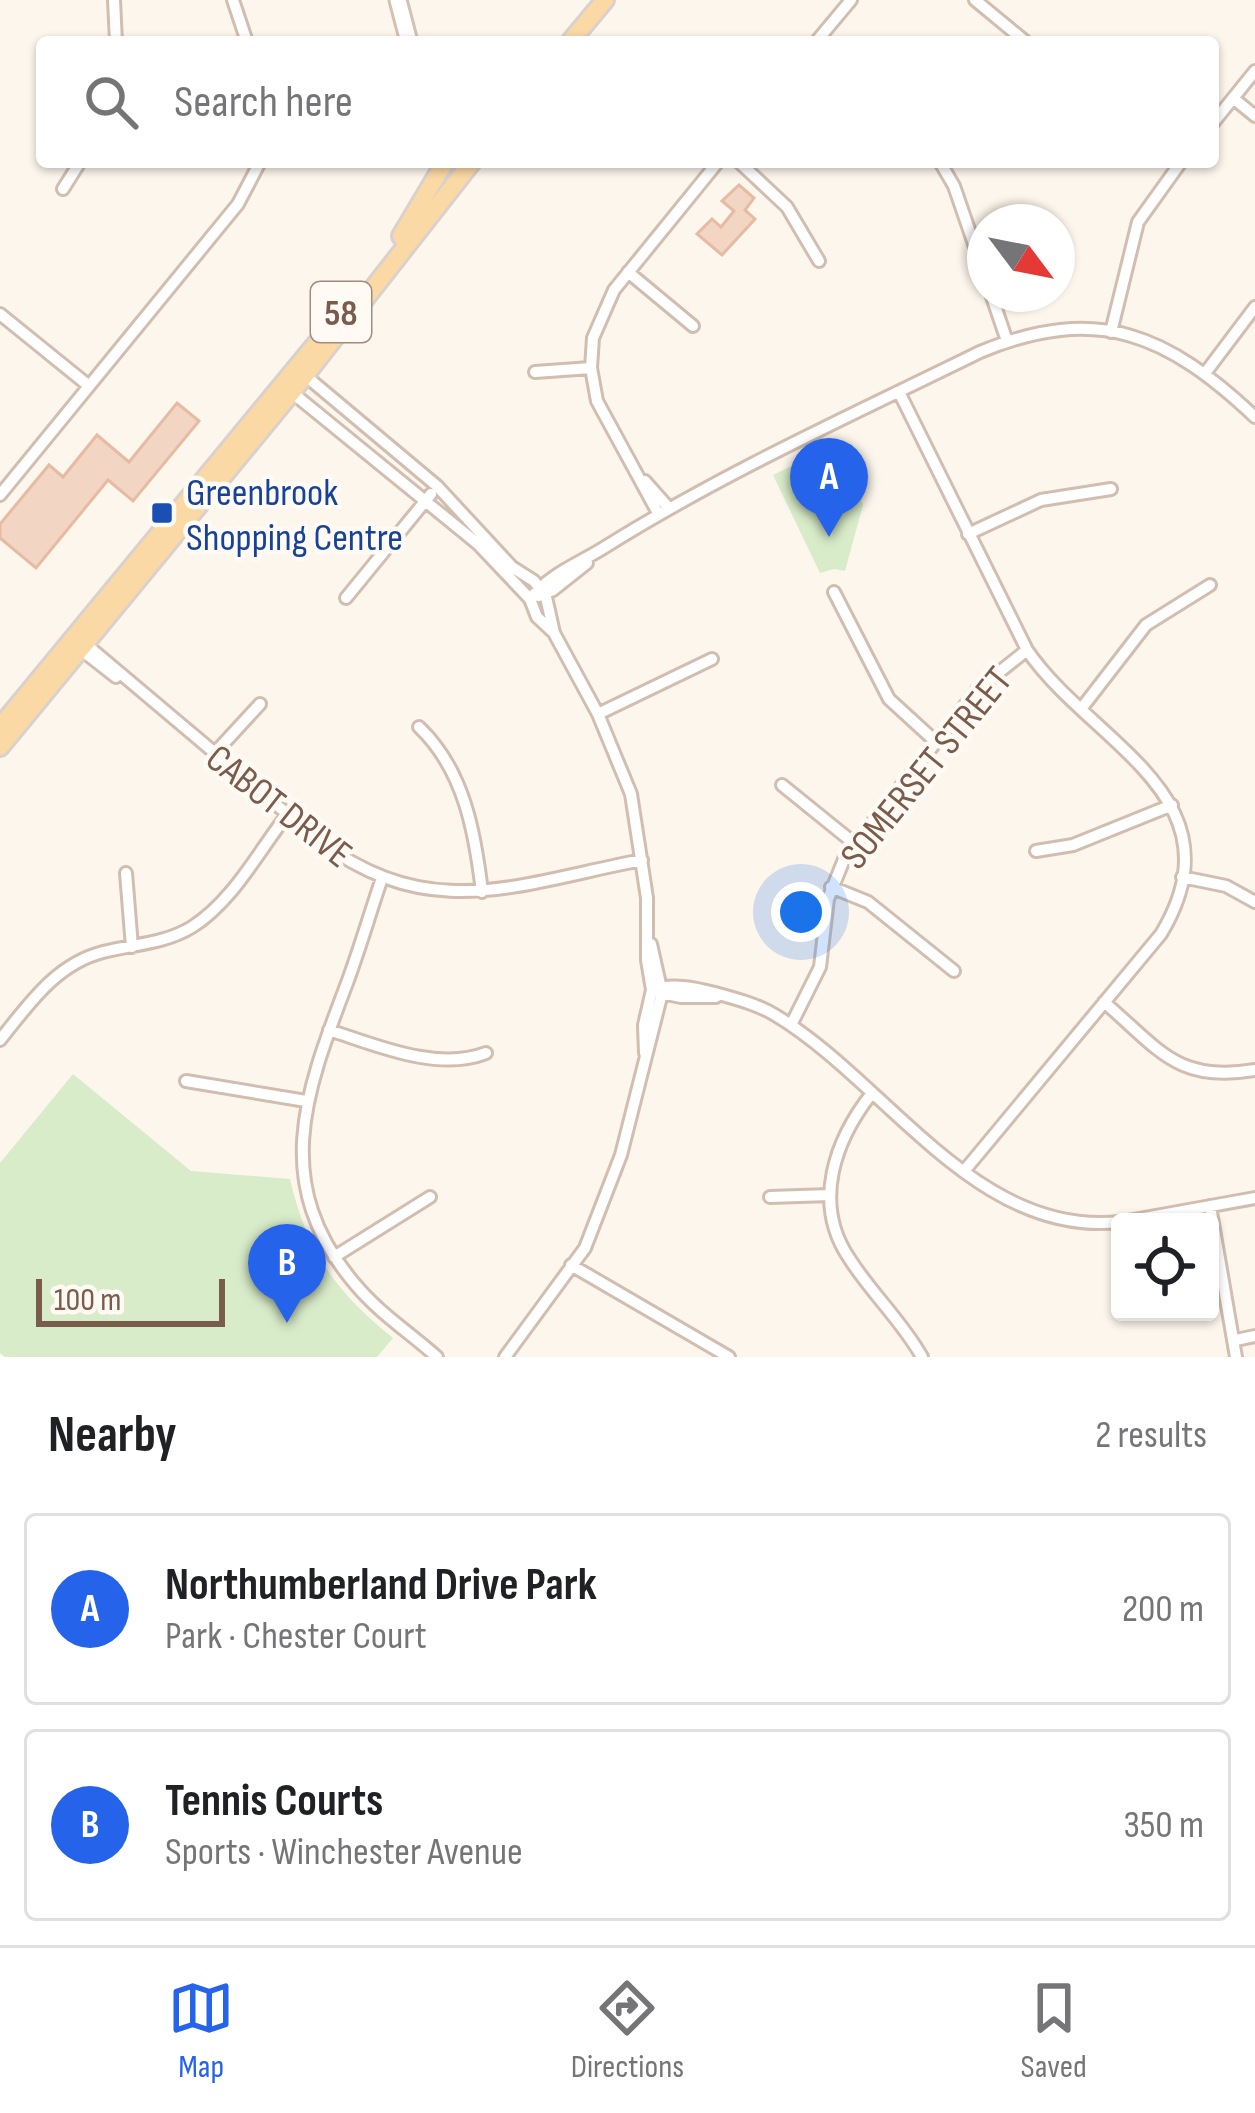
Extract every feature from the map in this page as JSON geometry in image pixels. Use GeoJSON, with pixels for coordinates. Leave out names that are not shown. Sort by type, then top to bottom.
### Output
{"type":"FeatureCollection","features":[{"type":"Feature","properties":{"kind":"main road"},"geometry":{"type":"LineString","coordinates":[[574,36],[598,2]]}},
{"type":"Feature","properties":{"kind":"main road"},"geometry":{"type":"LineString","coordinates":[[378,272],[442,168]]}},
{"type":"Feature","properties":{"kind":"main road","name":"58"},"geometry":{"type":"LineString","coordinates":[[0,747],[467,168]]}},
{"type":"Feature","properties":{"kind":"main road","name":"58"},"geometry":{"type":"LineString","coordinates":[[301,371],[405,244]]}},
{"type":"Feature","properties":{"kind":"main road","name":"58"},"geometry":{"type":"LineString","coordinates":[[0,727],[80,644]]}},
{"type":"Feature","properties":{"kind":"street"},"geometry":{"type":"LineString","coordinates":[[114,0],[116,36]]}},
{"type":"Feature","properties":{"kind":"street"},"geometry":{"type":"LineString","coordinates":[[233,0],[245,36]]}},
{"type":"Feature","properties":{"kind":"street"},"geometry":{"type":"LineString","coordinates":[[398,0],[410,36]]}},
{"type":"Feature","properties":{"kind":"street"},"geometry":{"type":"LineString","coordinates":[[821,36],[851,0]]}},
{"type":"Feature","properties":{"kind":"street"},"geometry":{"type":"LineString","coordinates":[[975,0],[1019,36]]}},
{"type":"Feature","properties":{"kind":"street"},"geometry":{"type":"LineString","coordinates":[[1219,116],[1255,71]]}},
{"type":"Feature","properties":{"kind":"street"},"geometry":{"type":"LineString","coordinates":[[1233,98],[1255,116]]}},
{"type":"Feature","properties":{"kind":"street"},"geometry":{"type":"LineString","coordinates":[[63,189],[76,168]]}},
{"type":"Feature","properties":{"kind":"street"},"geometry":{"type":"LineString","coordinates":[[0,495],[238,204],[257,168]]}},
{"type":"Feature","properties":{"kind":"street"},"geometry":{"type":"LineString","coordinates":[[663,510],[602,414],[591,368],[596,324],[628,272],[713,168]]}},
{"type":"Feature","properties":{"kind":"street"},"geometry":{"type":"LineString","coordinates":[[745,168],[787,207],[819,261]]}},
{"type":"Feature","properties":{"kind":"street"},"geometry":{"type":"LineString","coordinates":[[944,168],[967,224]]}},
{"type":"Feature","properties":{"kind":"street"},"geometry":{"type":"LineString","coordinates":[[1117,333],[1138,222],[1171,168]]}},
{"type":"Feature","properties":{"kind":"street"},"geometry":{"type":"LineString","coordinates":[[628,272],[693,326]]}},
{"type":"Feature","properties":{"kind":"street"},"geometry":{"type":"LineString","coordinates":[[1206,372],[1255,307]]}},
{"type":"Feature","properties":{"kind":"street"},"geometry":{"type":"LineString","coordinates":[[997,312],[1007,341]]}},
{"type":"Feature","properties":{"kind":"street"},"geometry":{"type":"LineString","coordinates":[[0,314],[89,386]]}},
{"type":"Feature","properties":{"kind":"street"},"geometry":{"type":"LineString","coordinates":[[530,599],[663,510],[1007,341],[1069,329],[1117,333],[1158,345],[1206,372],[1255,417]]}},
{"type":"Feature","properties":{"kind":"street"},"geometry":{"type":"LineString","coordinates":[[535,372],[591,368]]}},
{"type":"Feature","properties":{"kind":"street"},"geometry":{"type":"LineString","coordinates":[[301,371],[437,486],[518,573],[542,590],[554,633],[598,714],[618,766],[643,864],[650,941],[647,960],[658,990],[630,1124],[605,1197],[571,1265],[505,1357]]}},
{"type":"Feature","properties":{"kind":"street"},"geometry":{"type":"LineString","coordinates":[[287,388],[478,544],[530,599],[537,616],[554,633]]}},
{"type":"Feature","properties":{"kind":"street"},"geometry":{"type":"LineString","coordinates":[[899,392],[1027,650],[1046,676],[1143,766],[1172,805],[1181,832],[1182,877],[1161,934],[965,1170]]}},
{"type":"Feature","properties":{"kind":"street"},"geometry":{"type":"LineString","coordinates":[[346,598],[437,486]]}},
{"type":"Feature","properties":{"kind":"street"},"geometry":{"type":"LineString","coordinates":[[968,534],[1041,500],[1111,489]]}},
{"type":"Feature","properties":{"kind":"street"},"geometry":{"type":"LineString","coordinates":[[1081,709],[1146,625],[1210,585]]}},
{"type":"Feature","properties":{"kind":"street"},"geometry":{"type":"LineString","coordinates":[[834,592],[881,688],[898,710],[936,742]]}},
{"type":"Feature","properties":{"kind":"street","name":"CABOT DRIVE"},"geometry":{"type":"LineString","coordinates":[[80,644],[336,853],[386,879],[434,891],[482,892],[643,864]]}},
{"type":"Feature","properties":{"kind":"street","name":"SOMERSET STREET"},"geometry":{"type":"LineString","coordinates":[[790,1025],[820,967],[831,887],[855,844],[988,679],[1027,650]]}},
{"type":"Feature","properties":{"kind":"street"},"geometry":{"type":"LineString","coordinates":[[598,714],[712,659]]}},
{"type":"Feature","properties":{"kind":"street"},"geometry":{"type":"LineString","coordinates":[[214,754],[260,704]]}},
{"type":"Feature","properties":{"kind":"street"},"geometry":{"type":"LineString","coordinates":[[418,727],[441,752],[458,784],[473,833],[482,892]]}},
{"type":"Feature","properties":{"kind":"street"},"geometry":{"type":"LineString","coordinates":[[782,785],[855,844]]}},
{"type":"Feature","properties":{"kind":"street"},"geometry":{"type":"LineString","coordinates":[[1036,851],[1073,845],[1172,805]]}},
{"type":"Feature","properties":{"kind":"street"},"geometry":{"type":"LineString","coordinates":[[0,1040],[61,972],[86,957],[168,939],[197,923],[223,900],[290,817]]}},
{"type":"Feature","properties":{"kind":"street"},"geometry":{"type":"LineString","coordinates":[[126,873],[132,947]]}},
{"type":"Feature","properties":{"kind":"street"},"geometry":{"type":"LineString","coordinates":[[1182,877],[1247,889],[1255,902]]}},
{"type":"Feature","properties":{"kind":"street"},"geometry":{"type":"LineString","coordinates":[[386,879],[306,1101],[302,1148],[307,1190],[334,1257],[369,1300],[437,1356]]}},
{"type":"Feature","properties":{"kind":"street"},"geometry":{"type":"LineString","coordinates":[[831,887],[868,902],[954,971]]}},
{"type":"Feature","properties":{"kind":"street"},"geometry":{"type":"LineString","coordinates":[[658,990],[725,996],[761,1008],[790,1025],[993,1192],[1033,1212],[1072,1222],[1111,1222]]}},
{"type":"Feature","properties":{"kind":"street"},"geometry":{"type":"LineString","coordinates":[[1104,1002],[1192,1071],[1220,1076],[1255,1070]]}},
{"type":"Feature","properties":{"kind":"street"},"geometry":{"type":"LineString","coordinates":[[329,1030],[436,1058],[466,1059],[486,1053]]}},
{"type":"Feature","properties":{"kind":"street"},"geometry":{"type":"LineString","coordinates":[[185,1081],[306,1101]]}},
{"type":"Feature","properties":{"kind":"street"},"geometry":{"type":"LineString","coordinates":[[872,1093],[841,1139],[830,1196],[843,1249],[922,1357]]}},
{"type":"Feature","properties":{"kind":"street"},"geometry":{"type":"LineString","coordinates":[[770,1197],[830,1196]]}},
{"type":"Feature","properties":{"kind":"street"},"geometry":{"type":"LineString","coordinates":[[334,1257],[430,1197]]}},
{"type":"Feature","properties":{"kind":"street"},"geometry":{"type":"LineString","coordinates":[[1171,1213],[1255,1198]]}},
{"type":"Feature","properties":{"kind":"street"},"geometry":{"type":"LineString","coordinates":[[1210,1206],[1236,1357]]}},
{"type":"Feature","properties":{"kind":"street"},"geometry":{"type":"LineString","coordinates":[[571,1265],[729,1357]]}},
{"type":"Feature","properties":{"kind":"street"},"geometry":{"type":"LineString","coordinates":[[1236,1340],[1255,1336]]}},
{"type":"Feature","properties":{"kind":"green space"},"geometry":{"type":"Polygon","coordinates":[[[834,445],[863,505],[845,571],[820,573],[773,475],[834,445]]]}},
{"type":"Feature","properties":{"kind":"green space"},"geometry":{"type":"Polygon","coordinates":[[[73,1074],[191,1171],[290,1179],[305,1228],[326,1268],[355,1304],[393,1338],[377,1357],[5,1357],[0,1353],[0,1163],[73,1074]]]}},
{"type":"Feature","properties":{"kind":"building"},"geometry":{"type":"Polygon","coordinates":[[[739,185],[754,198],[745,210],[755,219],[722,255],[697,234],[712,219],[721,227],[734,211],[722,201],[739,185]]]}},
{"type":"Feature","properties":{"kind":"building"},"geometry":{"type":"Polygon","coordinates":[[[177,403],[199,421],[133,501],[108,480],[36,568],[0,538],[0,524],[49,465],[63,477],[97,435],[129,462],[177,403]]]}},
{"type":"Feature","properties":{"kind":"place","name":"Greenbrook Shopping Centre"},"geometry":{"type":"Point","coordinates":[162,513]}},
{"type":"Feature","properties":{"kind":"place","name":"Northumberland Drive Park"},"geometry":{"type":"Point","coordinates":[829,537]}},
{"type":"Feature","properties":{"kind":"place","name":"Tennis Courts"},"geometry":{"type":"Point","coordinates":[287,1323]}}]}
